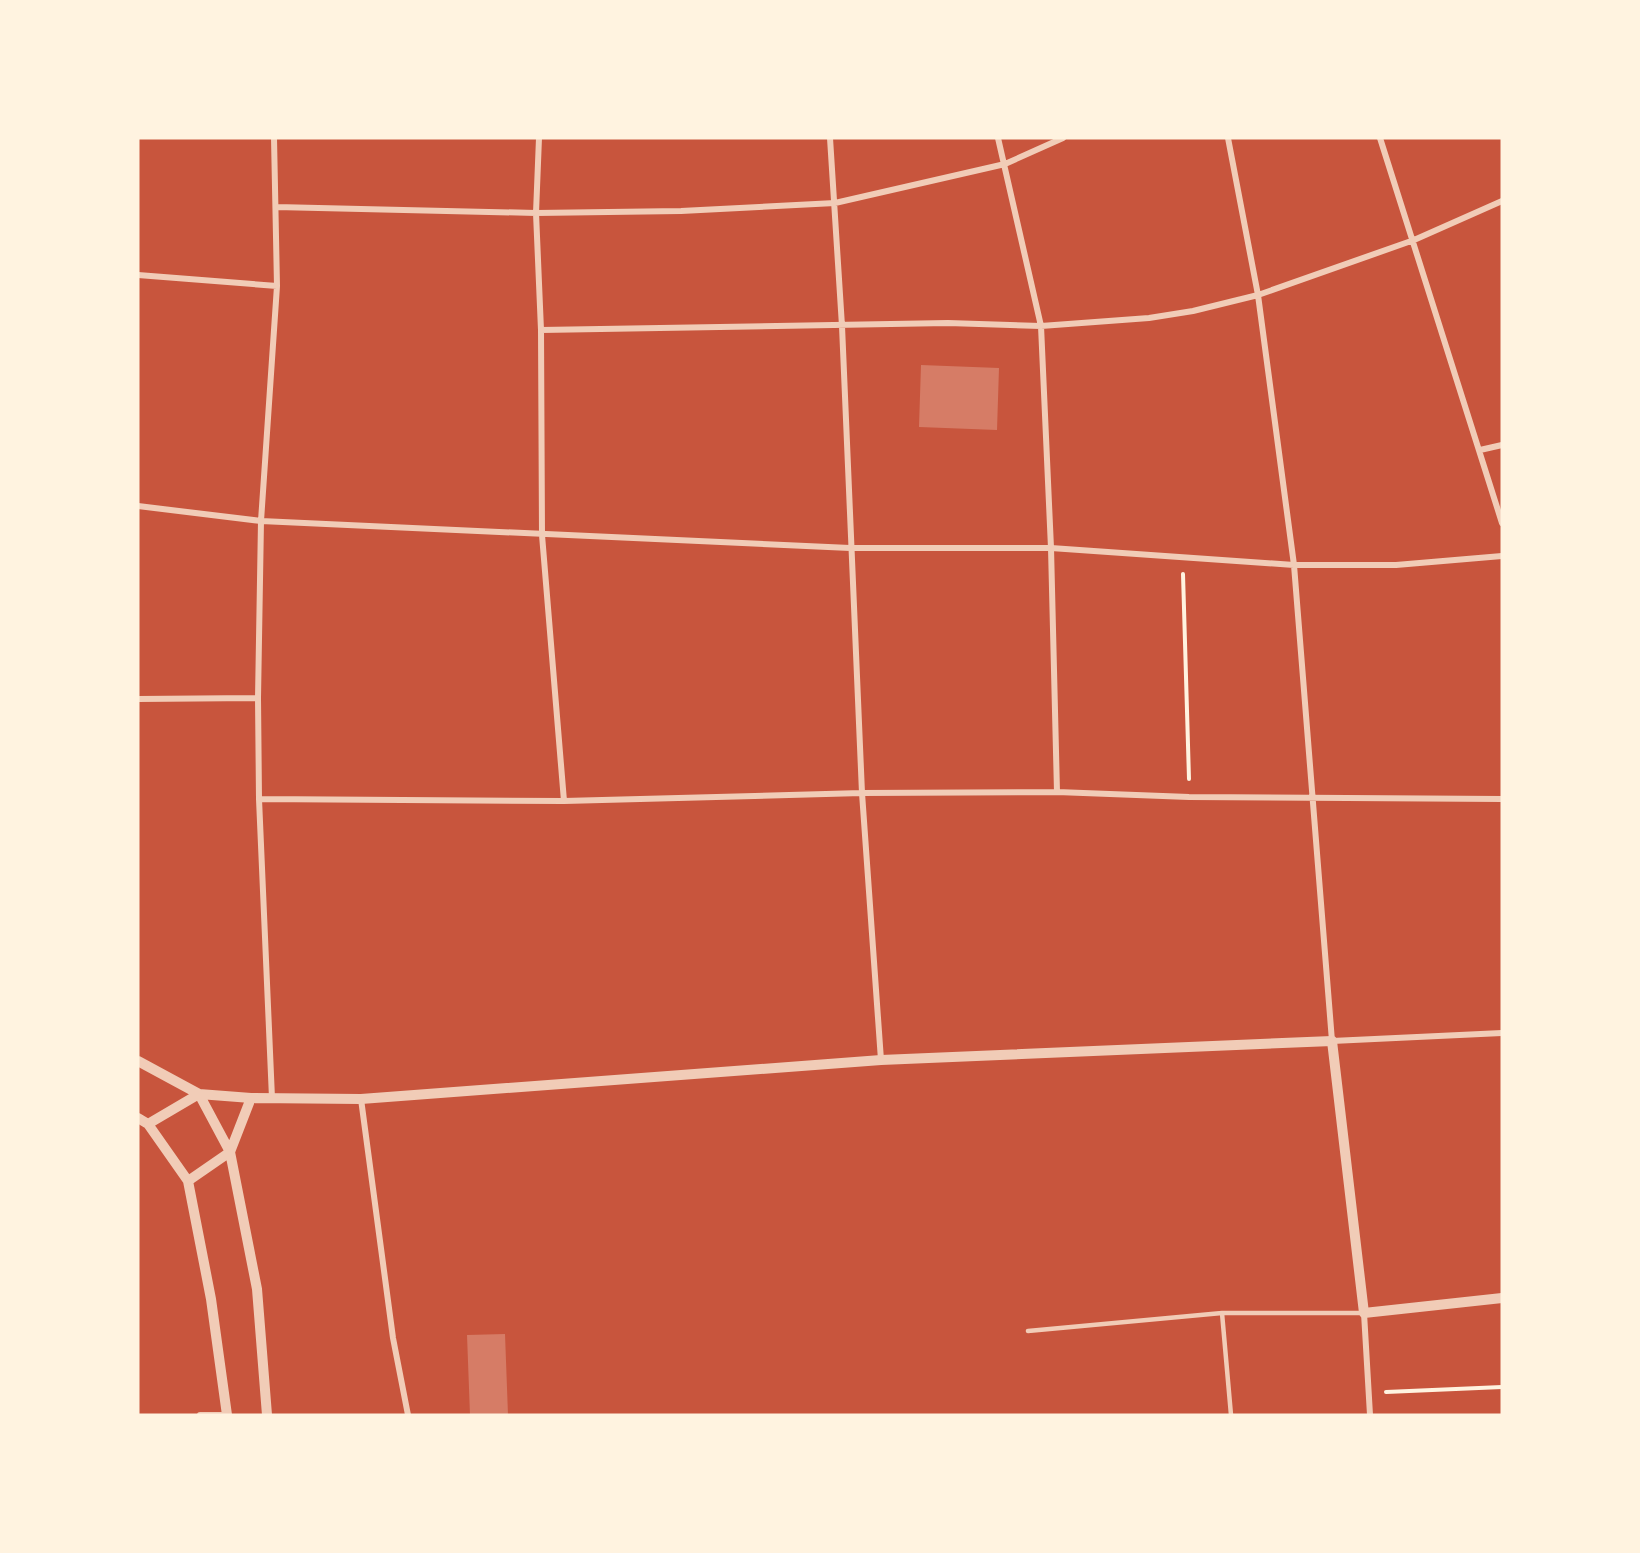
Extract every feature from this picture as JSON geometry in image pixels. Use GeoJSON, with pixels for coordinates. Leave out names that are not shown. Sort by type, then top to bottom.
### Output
{"type":"FeatureCollection","features":[{"type":"Feature","properties":{"kind":"street"},"geometry":{"type":"LineString","coordinates":[[272,1098],[259,799],[258,698],[261,521],[277,286],[274,138]]}},
{"type":"Feature","properties":{"kind":"street"},"geometry":{"type":"LineString","coordinates":[[539,138],[536,213],[541,330],[542,535],[564,801]]}},
{"type":"Feature","properties":{"kind":"street"},"geometry":{"type":"LineString","coordinates":[[830,138],[842,326],[862,793],[881,1060]]}},
{"type":"Feature","properties":{"kind":"street"},"geometry":{"type":"LineString","coordinates":[[998,138],[1041,326],[1051,548],[1057,792]]}},
{"type":"Feature","properties":{"kind":"street"},"geometry":{"type":"LineString","coordinates":[[276,207],[536,213],[681,211],[835,203],[1005,164],[1063,138]]}},
{"type":"Feature","properties":{"kind":"street"},"geometry":{"type":"LineString","coordinates":[[1228,138],[1258,295],[1294,565],[1332,1041],[1364,1313],[1370,1415]]}},
{"type":"Feature","properties":{"kind":"street"},"geometry":{"type":"LineString","coordinates":[[1380,138],[1502,522]]}},
{"type":"Feature","properties":{"kind":"street"},"geometry":{"type":"LineString","coordinates":[[541,330],[948,323],[1041,326],[1149,318],[1193,311],[1258,295],[1414,240],[1502,201]]}},
{"type":"Feature","properties":{"kind":"street"},"geometry":{"type":"LineString","coordinates":[[138,275],[277,286]]}},
{"type":"Feature","properties":{"kind":"street"},"geometry":{"type":"LineString","coordinates":[[1480,450],[1502,445]]}},
{"type":"Feature","properties":{"kind":"street"},"geometry":{"type":"LineString","coordinates":[[138,506],[261,521],[850,548],[1051,548],[1294,565],[1396,565],[1502,556]]}},
{"type":"Feature","properties":{"kind":"street"},"geometry":{"type":"LineString","coordinates":[[138,699],[258,698]]}},
{"type":"Feature","properties":{"kind":"street"},"geometry":{"type":"LineString","coordinates":[[259,799],[564,801],[862,793],[1057,792],[1189,797],[1502,799]]}},
{"type":"Feature","properties":{"kind":"street"},"geometry":{"type":"LineString","coordinates":[[138,1061],[199,1094],[251,1098],[361,1099],[881,1060],[1502,1033]]}},
{"type":"Feature","properties":{"kind":"street"},"geometry":{"type":"LineString","coordinates":[[199,1094],[143,1121],[188,1181],[211,1299],[227,1415],[200,1415]]}},
{"type":"Feature","properties":{"kind":"street"},"geometry":{"type":"LineString","coordinates":[[199,1094],[230,1152],[257,1289],[267,1415]]}},
{"type":"Feature","properties":{"kind":"street"},"geometry":{"type":"LineString","coordinates":[[188,1181],[230,1152],[251,1098]]}},
{"type":"Feature","properties":{"kind":"street"},"geometry":{"type":"LineString","coordinates":[[361,1099],[393,1338],[408,1415]]}},
{"type":"Feature","properties":{"kind":"street"},"geometry":{"type":"LineString","coordinates":[[1364,1313],[1502,1298]]}},
{"type":"Feature","properties":{"kind":"lane"},"geometry":{"type":"LineString","coordinates":[[1028,1331],[1222,1313],[1364,1313]]}},
{"type":"Feature","properties":{"kind":"lane"},"geometry":{"type":"LineString","coordinates":[[1222,1313],[1231,1415]]}},
{"type":"Feature","properties":{"kind":"path"},"geometry":{"type":"LineString","coordinates":[[1183,558],[1189,797]]}},
{"type":"Feature","properties":{"kind":"path"},"geometry":{"type":"LineString","coordinates":[[1368,1393],[1502,1387]]}},
{"type":"Feature","properties":{"kind":"building"},"geometry":{"type":"Polygon","coordinates":[[[921,365],[999,368],[997,430],[919,427],[921,365]]]}},
{"type":"Feature","properties":{"kind":"building"},"geometry":{"type":"Polygon","coordinates":[[[505,1334],[508,1415],[470,1415],[467,1335],[505,1334]]]}}]}
